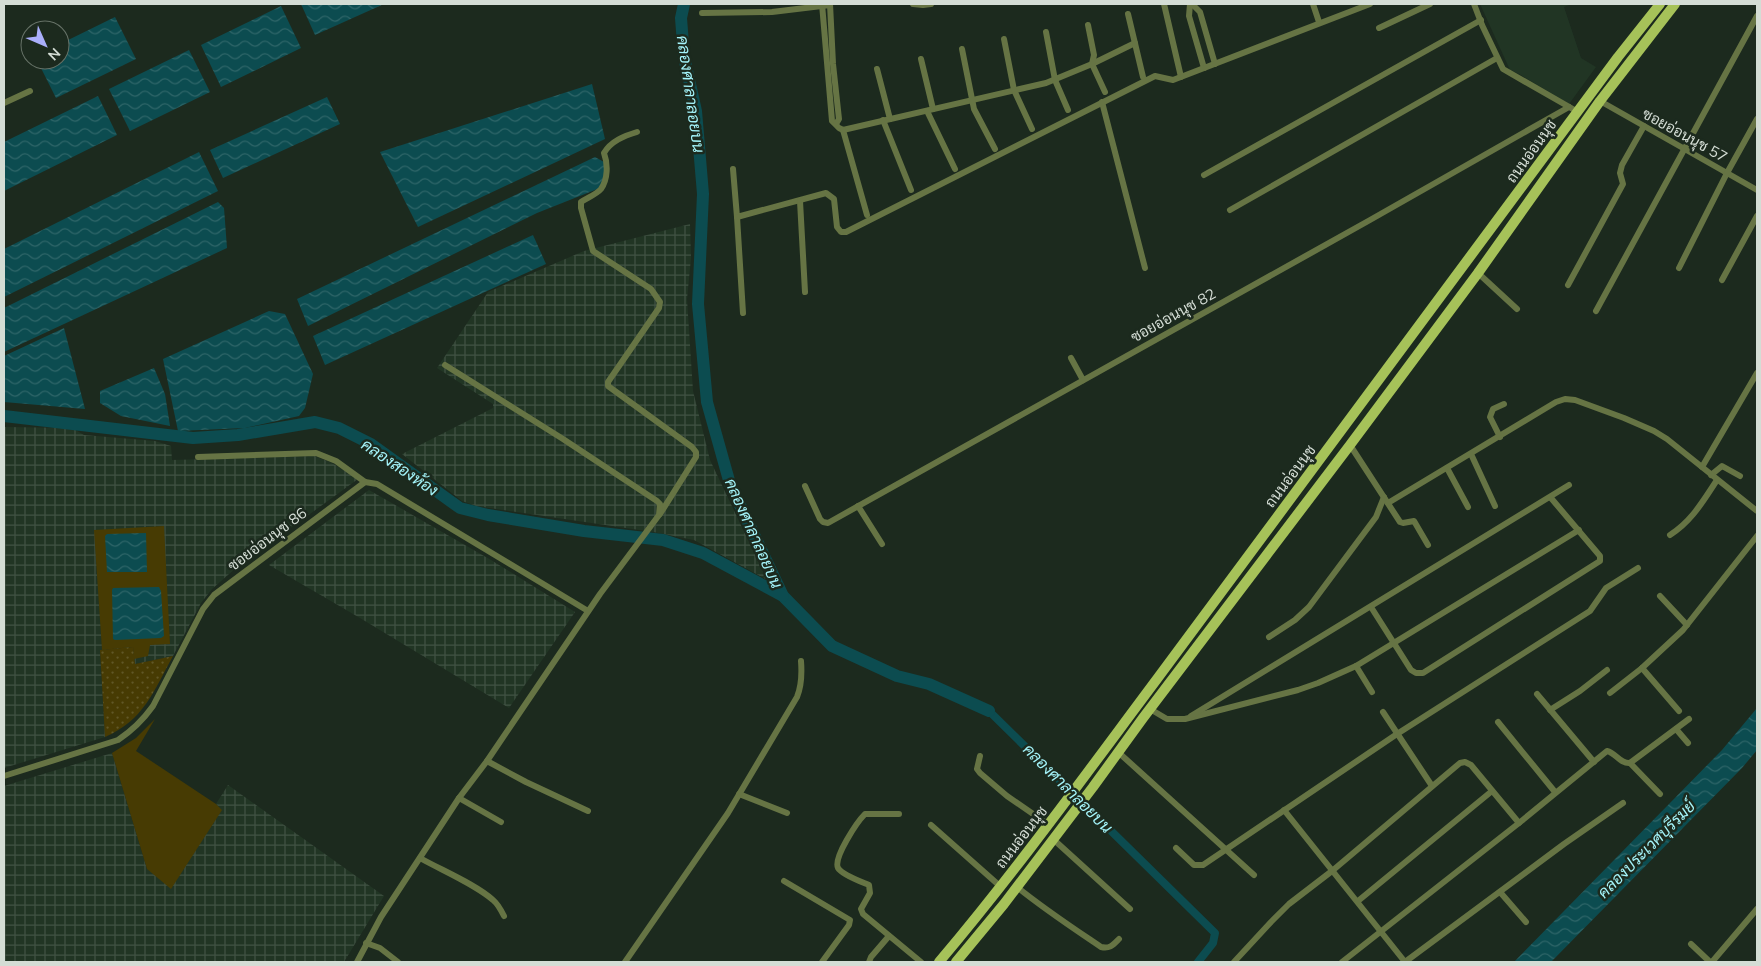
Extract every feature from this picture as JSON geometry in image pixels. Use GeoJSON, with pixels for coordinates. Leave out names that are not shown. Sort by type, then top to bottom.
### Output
{"type":"FeatureCollection","features":[{"type":"Feature","properties":{"kind":"main road","name":"ถนนอ่อนนุช"},"geometry":{"type":"LineString","coordinates":[[939,962],[1049,825],[1366,401],[1573,109],[1660,4]]}},
{"type":"Feature","properties":{"kind":"main road","name":"ถนนอ่อนนุช"},"geometry":{"type":"LineString","coordinates":[[956,962],[1017,887],[1350,445],[1478,273],[1600,101],[1674,4]]}},
{"type":"Feature","properties":{"kind":"main road"},"geometry":{"type":"LineString","coordinates":[[1366,401],[1376,409]]}},
{"type":"Feature","properties":{"kind":"street"},"geometry":{"type":"LineString","coordinates":[[702,13],[772,12],[830,4],[833,64],[839,119],[836,124]]}},
{"type":"Feature","properties":{"kind":"street"},"geometry":{"type":"LineString","coordinates":[[913,4],[931,4]]}},
{"type":"Feature","properties":{"kind":"street"},"geometry":{"type":"LineString","coordinates":[[1164,4],[1181,77]]}},
{"type":"Feature","properties":{"kind":"street"},"geometry":{"type":"LineString","coordinates":[[1191,4],[1189,16],[1204,68]]}},
{"type":"Feature","properties":{"kind":"street"},"geometry":{"type":"LineString","coordinates":[[1191,4],[1200,12],[1215,64]]}},
{"type":"Feature","properties":{"kind":"street"},"geometry":{"type":"LineString","coordinates":[[1313,4],[1319,22]]}},
{"type":"Feature","properties":{"kind":"street"},"geometry":{"type":"LineString","coordinates":[[737,217],[826,193],[834,199],[837,227],[841,232],[846,232],[1155,76],[1173,80],[1319,22],[1370,4]]}},
{"type":"Feature","properties":{"kind":"street"},"geometry":{"type":"LineString","coordinates":[[1379,28],[1430,4]]}},
{"type":"Feature","properties":{"kind":"street"},"geometry":{"type":"LineString","coordinates":[[1474,4],[1503,69],[1573,109]]}},
{"type":"Feature","properties":{"kind":"street"},"geometry":{"type":"LineString","coordinates":[[822,5],[832,121],[843,130],[867,215]]}},
{"type":"Feature","properties":{"kind":"street"},"geometry":{"type":"LineString","coordinates":[[1128,14],[1143,77]]}},
{"type":"Feature","properties":{"kind":"street"},"geometry":{"type":"LineString","coordinates":[[1596,311],[1757,16]]}},
{"type":"Feature","properties":{"kind":"street"},"geometry":{"type":"LineString","coordinates":[[1204,175],[1481,20]]}},
{"type":"Feature","properties":{"kind":"street"},"geometry":{"type":"LineString","coordinates":[[1088,25],[1094,55],[1092,64],[1106,92]]}},
{"type":"Feature","properties":{"kind":"street"},"geometry":{"type":"LineString","coordinates":[[1046,32],[1055,80],[1068,110]]}},
{"type":"Feature","properties":{"kind":"street"},"geometry":{"type":"LineString","coordinates":[[1004,39],[1014,90],[1032,129]]}},
{"type":"Feature","properties":{"kind":"street"},"geometry":{"type":"LineString","coordinates":[[843,130],[1055,80],[1135,43]]}},
{"type":"Feature","properties":{"kind":"street"},"geometry":{"type":"LineString","coordinates":[[962,49],[974,109],[995,149]]}},
{"type":"Feature","properties":{"kind":"street"},"geometry":{"type":"LineString","coordinates":[[1230,210],[1497,58]]}},
{"type":"Feature","properties":{"kind":"street"},"geometry":{"type":"LineString","coordinates":[[921,59],[930,110],[955,169]]}},
{"type":"Feature","properties":{"kind":"street"},"geometry":{"type":"LineString","coordinates":[[877,69],[886,120],[911,190]]}},
{"type":"Feature","properties":{"kind":"street"},"geometry":{"type":"LineString","coordinates":[[4,103],[30,91]]}},
{"type":"Feature","properties":{"kind":"street","name":"ซอยอ่อนนุช 57"},"geometry":{"type":"LineString","coordinates":[[1600,101],[1757,190]]}},
{"type":"Feature","properties":{"kind":"street"},"geometry":{"type":"LineString","coordinates":[[1102,102],[1145,268]]}},
{"type":"Feature","properties":{"kind":"street","name":"ซอยอ่อนนุช 82"},"geometry":{"type":"LineString","coordinates":[[805,486],[823,522],[828,522],[1573,109]]}},
{"type":"Feature","properties":{"kind":"street"},"geometry":{"type":"LineString","coordinates":[[1679,268],[1727,173],[1757,119]]}},
{"type":"Feature","properties":{"kind":"street"},"geometry":{"type":"LineString","coordinates":[[1568,284],[1623,184],[1620,173],[1622,165],[1644,126]]}},
{"type":"Feature","properties":{"kind":"street"},"geometry":{"type":"LineString","coordinates":[[357,962],[381,917],[459,798],[487,761],[588,611],[650,529],[696,457],[696,452],[692,447],[608,386],[608,382],[659,308],[660,302],[651,289],[593,251],[580,208],[581,202],[600,190],[605,181],[607,162],[604,153],[607,147],[623,136],[637,132]]}},
{"type":"Feature","properties":{"kind":"street"},"geometry":{"type":"LineString","coordinates":[[733,169],[743,313]]}},
{"type":"Feature","properties":{"kind":"street"},"geometry":{"type":"LineString","coordinates":[[800,201],[805,292]]}},
{"type":"Feature","properties":{"kind":"street"},"geometry":{"type":"LineString","coordinates":[[1722,280],[1757,216]]}},
{"type":"Feature","properties":{"kind":"street"},"geometry":{"type":"LineString","coordinates":[[1478,273],[1516,310]]}},
{"type":"Feature","properties":{"kind":"street"},"geometry":{"type":"LineString","coordinates":[[1071,358],[1083,380]]}},
{"type":"Feature","properties":{"kind":"street"},"geometry":{"type":"LineString","coordinates":[[445,365],[564,439],[660,504],[659,516]]}},
{"type":"Feature","properties":{"kind":"street"},"geometry":{"type":"LineString","coordinates":[[1702,467],[1757,373]]}},
{"type":"Feature","properties":{"kind":"street"},"geometry":{"type":"LineString","coordinates":[[1388,503],[1556,402],[1565,399],[1575,400],[1654,431],[1757,511]]}},
{"type":"Feature","properties":{"kind":"street"},"geometry":{"type":"LineString","coordinates":[[1500,437],[1490,417],[1494,409],[1504,404]]}},
{"type":"Feature","properties":{"kind":"street"},"geometry":{"type":"LineString","coordinates":[[1350,445],[1400,522],[1414,520],[1428,545]]}},
{"type":"Feature","properties":{"kind":"street"},"geometry":{"type":"LineString","coordinates":[[198,457],[316,453],[336,461],[365,482],[377,484],[588,611]]}},
{"type":"Feature","properties":{"kind":"street"},"geometry":{"type":"LineString","coordinates":[[1471,454],[1495,506]]}},
{"type":"Feature","properties":{"kind":"street"},"geometry":{"type":"LineString","coordinates":[[1711,475],[1722,466],[1740,476]]}},
{"type":"Feature","properties":{"kind":"street"},"geometry":{"type":"LineString","coordinates":[[1447,468],[1468,507]]}},
{"type":"Feature","properties":{"kind":"street"},"geometry":{"type":"LineString","coordinates":[[1670,535],[1692,518],[1718,480]]}},
{"type":"Feature","properties":{"kind":"street","name":"ซอยอ่อนนุช 86"},"geometry":{"type":"LineString","coordinates":[[4,776],[118,740],[129,733],[144,720],[153,706],[200,614],[214,595],[365,482]]}},
{"type":"Feature","properties":{"kind":"street"},"geometry":{"type":"LineString","coordinates":[[1185,719],[1551,498],[1569,485]]}},
{"type":"Feature","properties":{"kind":"street"},"geometry":{"type":"LineString","coordinates":[[1269,637],[1295,620],[1309,607],[1376,516],[1384,497]]}},
{"type":"Feature","properties":{"kind":"street"},"geometry":{"type":"LineString","coordinates":[[1371,607],[1411,670],[1416,674],[1423,672],[1600,561],[1600,556],[1551,498]]}},
{"type":"Feature","properties":{"kind":"street"},"geometry":{"type":"LineString","coordinates":[[858,506],[882,544]]}},
{"type":"Feature","properties":{"kind":"street"},"geometry":{"type":"LineString","coordinates":[[1150,709],[1167,719],[1185,719],[1298,690],[1318,683],[1356,666],[1579,530]]}},
{"type":"Feature","properties":{"kind":"street"},"geometry":{"type":"LineString","coordinates":[[1610,693],[1642,668],[1686,627],[1757,536]]}},
{"type":"Feature","properties":{"kind":"street"},"geometry":{"type":"LineString","coordinates":[[1176,848],[1194,865],[1204,865],[1398,734],[1590,610],[1606,588],[1638,568]]}},
{"type":"Feature","properties":{"kind":"street"},"geometry":{"type":"LineString","coordinates":[[1660,596],[1686,627]]}},
{"type":"Feature","properties":{"kind":"street"},"geometry":{"type":"LineString","coordinates":[[625,962],[728,813],[797,697],[801,688],[801,661]]}},
{"type":"Feature","properties":{"kind":"street"},"geometry":{"type":"LineString","coordinates":[[1356,666],[1372,692]]}},
{"type":"Feature","properties":{"kind":"street"},"geometry":{"type":"LineString","coordinates":[[1642,668],[1679,712]]}},
{"type":"Feature","properties":{"kind":"street"},"geometry":{"type":"LineString","coordinates":[[1550,710],[1580,691],[1607,670]]}},
{"type":"Feature","properties":{"kind":"street"},"geometry":{"type":"LineString","coordinates":[[1537,694],[1594,762]]}},
{"type":"Feature","properties":{"kind":"street"},"geometry":{"type":"LineString","coordinates":[[1383,712],[1432,786]]}},
{"type":"Feature","properties":{"kind":"street"},"geometry":{"type":"LineString","coordinates":[[1630,763],[1689,719]]}},
{"type":"Feature","properties":{"kind":"street"},"geometry":{"type":"LineString","coordinates":[[1498,722],[1555,792]]}},
{"type":"Feature","properties":{"kind":"street"},"geometry":{"type":"LineString","coordinates":[[1676,730],[1688,743]]}},
{"type":"Feature","properties":{"kind":"street"},"geometry":{"type":"LineString","coordinates":[[1342,962],[1519,823],[1607,751],[1621,761],[1630,763],[1660,794]]}},
{"type":"Feature","properties":{"kind":"street"},"geometry":{"type":"LineString","coordinates":[[1118,752],[1227,848],[1254,875]]}},
{"type":"Feature","properties":{"kind":"street"},"geometry":{"type":"LineString","coordinates":[[980,756],[977,769],[980,773],[1007,796],[1049,825]]}},
{"type":"Feature","properties":{"kind":"street"},"geometry":{"type":"LineString","coordinates":[[487,761],[526,782],[588,811]]}},
{"type":"Feature","properties":{"kind":"street"},"geometry":{"type":"LineString","coordinates":[[1234,962],[1289,904],[1460,763],[1465,762],[1471,765],[1519,823]]}},
{"type":"Feature","properties":{"kind":"street"},"geometry":{"type":"LineString","coordinates":[[1358,901],[1492,790]]}},
{"type":"Feature","properties":{"kind":"street"},"geometry":{"type":"LineString","coordinates":[[739,794],[787,813]]}},
{"type":"Feature","properties":{"kind":"street"},"geometry":{"type":"LineString","coordinates":[[459,798],[501,822]]}},
{"type":"Feature","properties":{"kind":"street"},"geometry":{"type":"LineString","coordinates":[[1284,810],[1405,962],[1623,803]]}},
{"type":"Feature","properties":{"kind":"street"},"geometry":{"type":"LineString","coordinates":[[899,814],[865,814],[859,820],[837,859],[838,868],[841,872],[869,885],[870,893],[861,909],[863,914],[921,962]]}},
{"type":"Feature","properties":{"kind":"street"},"geometry":{"type":"LineString","coordinates":[[931,825],[1001,887]]}},
{"type":"Feature","properties":{"kind":"street"},"geometry":{"type":"LineString","coordinates":[[1053,839],[1130,909]]}},
{"type":"Feature","properties":{"kind":"street"},"geometry":{"type":"LineString","coordinates":[[420,858],[481,891],[494,900],[504,916]]}},
{"type":"Feature","properties":{"kind":"street"},"geometry":{"type":"LineString","coordinates":[[784,881],[850,920],[850,925],[822,962]]}},
{"type":"Feature","properties":{"kind":"street"},"geometry":{"type":"LineString","coordinates":[[1017,887],[1046,910],[1102,947],[1111,947],[1119,939]]}},
{"type":"Feature","properties":{"kind":"street"},"geometry":{"type":"LineString","coordinates":[[1500,892],[1526,922]]}},
{"type":"Feature","properties":{"kind":"street"},"geometry":{"type":"LineString","coordinates":[[1691,944],[1711,962],[1757,910]]}},
{"type":"Feature","properties":{"kind":"street"},"geometry":{"type":"LineString","coordinates":[[869,962],[889,936]]}},
{"type":"Feature","properties":{"kind":"street"},"geometry":{"type":"LineString","coordinates":[[366,943],[380,948],[398,962]]}},
{"type":"Feature","properties":{"kind":"shaded area"},"geometry":{"type":"Polygon","coordinates":[[[1480,4],[1572,4],[1564,7],[1581,58],[1596,67],[1569,104],[1510,70],[1480,4]]]}},
{"type":"Feature","properties":{"kind":"shaded area"},"geometry":{"type":"Polygon","coordinates":[[[690,224],[691,258],[687,299],[693,391],[710,460],[767,580],[694,540],[653,532],[476,506],[462,501],[402,454],[493,408],[493,404],[437,368],[488,292],[584,251],[690,224]]]}},
{"type":"Feature","properties":{"kind":"shaded area"},"geometry":{"type":"Polygon","coordinates":[[[4,427],[72,428],[84,435],[155,441],[171,446],[172,460],[314,456],[330,462],[358,479],[237,567],[212,589],[201,603],[173,656],[135,664],[133,647],[100,650],[105,737],[4,768],[4,427]]]}},
{"type":"Feature","properties":{"kind":"shaded area"},"geometry":{"type":"Polygon","coordinates":[[[369,490],[491,560],[575,612],[509,708],[269,565],[369,490]]]}},
{"type":"Feature","properties":{"kind":"shaded area"},"geometry":{"type":"Polygon","coordinates":[[[164,526],[170,644],[150,645],[148,656],[134,659],[133,647],[102,650],[94,530],[164,526]]]}},
{"type":"Feature","properties":{"kind":"shaded area"},"geometry":{"type":"Polygon","coordinates":[[[133,647],[135,664],[173,656],[146,704],[129,722],[105,737],[100,650],[133,647]]]}},
{"type":"Feature","properties":{"kind":"shaded area"},"geometry":{"type":"Polygon","coordinates":[[[155,719],[136,751],[216,804],[222,810],[171,889],[147,869],[112,753],[136,738],[155,719]]]}},
{"type":"Feature","properties":{"kind":"shaded area"},"geometry":{"type":"Polygon","coordinates":[[[112,753],[147,869],[221,810],[216,804],[228,785],[384,896],[344,962],[4,962],[4,786],[112,753]]]}},
{"type":"Feature","properties":{"kind":"water"},"geometry":{"type":"Polygon","coordinates":[[[301,4],[384,4],[315,35],[301,4]]]}},
{"type":"Feature","properties":{"kind":"water"},"geometry":{"type":"Polygon","coordinates":[[[281,6],[301,48],[221,87],[201,45],[281,6]]]}},
{"type":"Feature","properties":{"kind":"water"},"geometry":{"type":"Polygon","coordinates":[[[115,17],[136,59],[56,98],[42,70],[70,70],[70,39],[115,17]]]}},
{"type":"Feature","properties":{"kind":"water"},"geometry":{"type":"Polygon","coordinates":[[[189,50],[210,92],[130,131],[109,89],[189,50]]]}},
{"type":"Feature","properties":{"kind":"water"},"geometry":{"type":"Polygon","coordinates":[[[592,84],[605,139],[418,227],[380,152],[592,84]]]}},
{"type":"Feature","properties":{"kind":"water"},"geometry":{"type":"Polygon","coordinates":[[[98,96],[117,135],[4,191],[4,142],[98,96]]]}},
{"type":"Feature","properties":{"kind":"water"},"geometry":{"type":"Polygon","coordinates":[[[327,97],[340,124],[223,178],[210,150],[327,97]]]}},
{"type":"Feature","properties":{"kind":"water"},"geometry":{"type":"Polygon","coordinates":[[[199,152],[218,191],[4,297],[4,249],[199,152]]]}},
{"type":"Feature","properties":{"kind":"water"},"geometry":{"type":"Polygon","coordinates":[[[595,157],[604,162],[608,177],[605,186],[537,213],[308,326],[297,299],[595,157]]]}},
{"type":"Feature","properties":{"kind":"water"},"geometry":{"type":"Polygon","coordinates":[[[218,202],[224,208],[227,248],[4,352],[4,308],[218,202]]]}},
{"type":"Feature","properties":{"kind":"water"},"geometry":{"type":"Polygon","coordinates":[[[533,235],[546,264],[325,365],[313,336],[533,235]]]}},
{"type":"Feature","properties":{"kind":"water"},"geometry":{"type":"Polygon","coordinates":[[[269,311],[285,314],[313,374],[305,408],[299,416],[245,428],[178,431],[163,359],[269,311]]]}},
{"type":"Feature","properties":{"kind":"water"},"geometry":{"type":"Polygon","coordinates":[[[64,328],[85,409],[4,402],[4,356],[64,328]]]}},
{"type":"Feature","properties":{"kind":"water"},"geometry":{"type":"Polygon","coordinates":[[[154,368],[165,394],[170,426],[121,416],[100,403],[100,391],[154,368]]]}},
{"type":"Feature","properties":{"kind":"water"},"geometry":{"type":"Polygon","coordinates":[[[146,533],[147,572],[107,572],[105,536],[107,534],[146,533]]]}},
{"type":"Feature","properties":{"kind":"water"},"geometry":{"type":"Polygon","coordinates":[[[159,587],[161,591],[164,636],[161,638],[113,639],[113,588],[159,587]]]}},
{"type":"Feature","properties":{"kind":"water","name":"คลองประเวศบุรีรมย์"},"geometry":{"type":"Polygon","coordinates":[[[1757,708],[1757,750],[1742,768],[1551,962],[1514,962],[1722,750],[1757,708]]]}},
{"type":"Feature","properties":{"kind":"waterway","name":"คลองศาลาลอยบน"},"geometry":{"type":"LineString","coordinates":[[684,4],[681,18],[684,57],[696,111],[703,194],[698,304],[707,402],[730,484],[783,596],[832,646],[897,676],[929,684],[989,711]]}},
{"type":"Feature","properties":{"kind":"waterway","name":"คลองสองห้อง"},"geometry":{"type":"LineString","coordinates":[[4,416],[193,438],[238,435],[315,422],[339,428],[371,444],[460,508],[488,515],[584,531],[663,540],[703,553],[783,596]]}},
{"type":"Feature","properties":{"kind":"waterway","name":"คลองศาลาลอยบน"},"geometry":{"type":"LineString","coordinates":[[989,711],[1215,933],[1213,943],[1198,962]]}}]}
